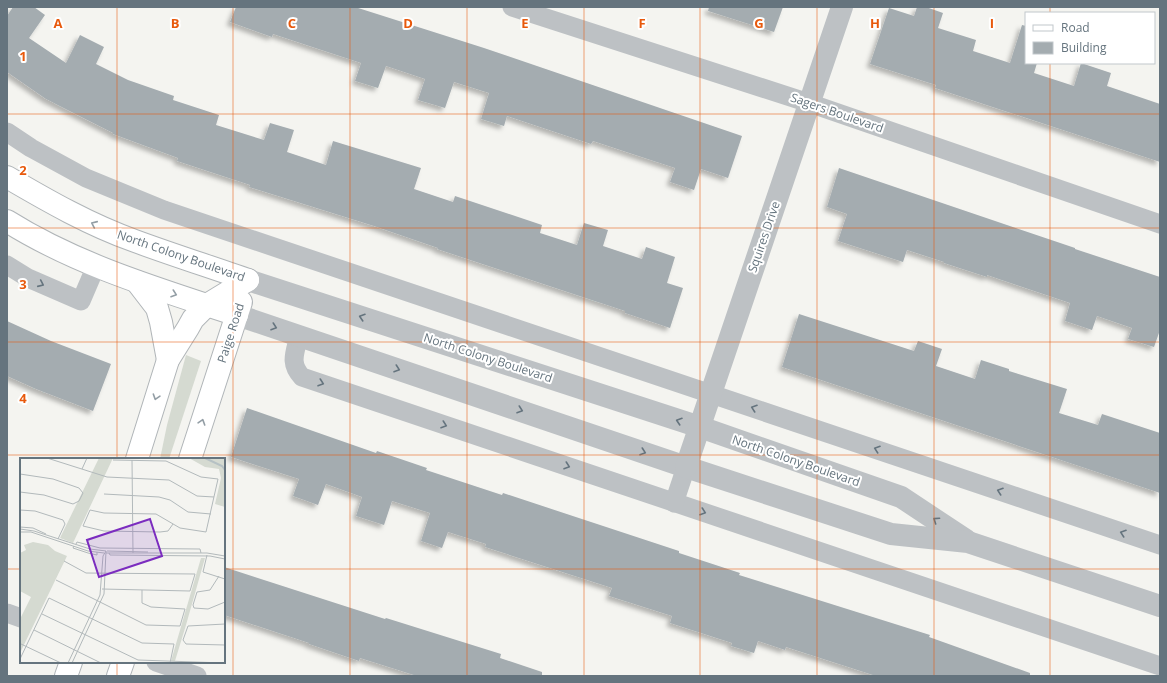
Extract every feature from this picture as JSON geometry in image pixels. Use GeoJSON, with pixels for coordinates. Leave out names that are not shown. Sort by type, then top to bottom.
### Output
{"type":"FeatureCollection","features":[{"type":"Feature","properties":{"kind":"main road","name":"North Colony Boulevard"},"geometry":{"type":"LineString","coordinates":[[7,177],[41,197],[90,222],[134,241],[248,280]]}},
{"type":"Feature","properties":{"kind":"main road","name":"North Colony Boulevard"},"geometry":{"type":"LineString","coordinates":[[7,220],[80,260],[137,282],[237,315]]}},
{"type":"Feature","properties":{"kind":"main road","name":"Paige Road"},"geometry":{"type":"LineString","coordinates":[[137,458],[168,360],[193,319],[207,305],[248,280]]}},
{"type":"Feature","properties":{"kind":"main road","name":"Paige Road"},"geometry":{"type":"LineString","coordinates":[[190,458],[248,280]]}},
{"type":"Feature","properties":{"kind":"main road"},"geometry":{"type":"LineString","coordinates":[[137,282],[157,308],[168,360]]}},
{"type":"Feature","properties":{"kind":"main road"},"geometry":{"type":"LineString","coordinates":[[66,676],[71,663]]}},
{"type":"Feature","properties":{"kind":"main road"},"geometry":{"type":"LineString","coordinates":[[118,676],[123,663]]}},
{"type":"Feature","properties":{"kind":"street","name":"Sagers Boulevard"},"geometry":{"type":"LineString","coordinates":[[512,7],[809,103],[1160,224]]}},
{"type":"Feature","properties":{"kind":"street","name":"Squires Drive"},"geometry":{"type":"LineString","coordinates":[[686,467],[842,7]]}},
{"type":"Feature","properties":{"kind":"street"},"geometry":{"type":"LineString","coordinates":[[7,132],[31,148],[86,178],[164,210],[712,393],[1160,545]]}},
{"type":"Feature","properties":{"kind":"street"},"geometry":{"type":"LineString","coordinates":[[7,265],[28,278],[81,301],[96,266]]}},
{"type":"Feature","properties":{"kind":"street","name":"North Colony Boulevard"},"geometry":{"type":"LineString","coordinates":[[248,280],[700,427],[901,497],[968,542]]}},
{"type":"Feature","properties":{"kind":"street","name":"North Colony Boulevard"},"geometry":{"type":"LineString","coordinates":[[237,315],[686,467],[891,534],[968,542],[1160,606]]}},
{"type":"Feature","properties":{"kind":"street"},"geometry":{"type":"LineString","coordinates":[[299,336],[293,360],[296,370],[302,377],[1160,666]]}},
{"type":"Feature","properties":{"kind":"street"},"geometry":{"type":"LineString","coordinates":[[674,503],[686,467]]}},
{"type":"Feature","properties":{"kind":"street"},"geometry":{"type":"LineString","coordinates":[[7,613],[20,618]]}},
{"type":"Feature","properties":{"kind":"street"},"geometry":{"type":"LineString","coordinates":[[159,663],[197,676]]}},
{"type":"Feature","properties":{"kind":"shaded area"},"geometry":{"type":"Polygon","coordinates":[[[186,355],[201,361],[169,458],[160,458],[167,425],[186,355]]]}},
{"type":"Feature","properties":{"kind":"building"},"geometry":{"type":"Polygon","coordinates":[[[13,7],[34,7],[45,15],[29,38],[66,63],[80,35],[104,47],[96,64],[128,80],[174,96],[173,100],[219,115],[216,125],[264,140],[270,123],[294,130],[287,152],[326,165],[333,141],[421,168],[414,189],[453,202],[455,196],[542,225],[540,233],[577,245],[584,223],[608,230],[603,246],[642,259],[646,247],[675,257],[667,283],[683,288],[670,328],[625,313],[625,311],[437,249],[438,248],[374,226],[249,187],[250,185],[177,161],[178,158],[113,134],[46,99],[7,72],[7,16],[13,7]]]}},
{"type":"Feature","properties":{"kind":"building"},"geometry":{"type":"Polygon","coordinates":[[[236,7],[355,7],[484,48],[742,136],[728,178],[701,169],[694,190],[670,182],[675,168],[593,141],[591,144],[507,116],[504,126],[481,119],[489,93],[454,82],[445,108],[418,100],[425,79],[386,66],[378,88],[355,81],[361,63],[273,34],[272,37],[230,22],[236,7]]]}},
{"type":"Feature","properties":{"kind":"building"},"geometry":{"type":"Polygon","coordinates":[[[709,7],[783,7],[774,32],[708,11],[709,7]]]}},
{"type":"Feature","properties":{"kind":"building"},"geometry":{"type":"Polygon","coordinates":[[[917,7],[926,7],[943,13],[938,28],[976,40],[973,51],[1010,63],[1022,25],[1025,26],[1025,64],[1037,64],[1034,73],[1074,86],[1081,64],[1111,73],[1107,86],[1160,104],[1160,162],[935,88],[936,85],[870,64],[889,8],[914,16],[917,7]]]}},
{"type":"Feature","properties":{"kind":"building"},"geometry":{"type":"Polygon","coordinates":[[[839,168],[1160,277],[1160,330],[1154,347],[1128,339],[1132,328],[1097,316],[1092,330],[1065,321],[1070,303],[987,275],[987,277],[907,250],[903,262],[838,241],[847,214],[827,207],[839,168]]]}},
{"type":"Feature","properties":{"kind":"building"},"geometry":{"type":"Polygon","coordinates":[[[799,314],[914,351],[918,341],[942,349],[936,366],[975,379],[981,360],[1009,369],[1009,371],[1067,389],[1059,413],[1098,425],[1102,414],[1160,433],[1160,493],[782,367],[799,314]]]}},
{"type":"Feature","properties":{"kind":"building"},"geometry":{"type":"Polygon","coordinates":[[[7,321],[51,341],[111,364],[93,411],[7,376],[7,321]]]}},
{"type":"Feature","properties":{"kind":"building"},"geometry":{"type":"Polygon","coordinates":[[[247,408],[376,453],[377,451],[427,468],[426,470],[502,495],[503,493],[679,551],[679,553],[740,573],[739,575],[930,635],[929,637],[1030,673],[1030,676],[876,676],[786,647],[785,650],[758,641],[754,653],[731,646],[732,643],[670,623],[672,616],[609,596],[612,588],[485,547],[486,544],[448,532],[442,548],[421,541],[430,513],[392,501],[384,525],[356,516],[362,497],[326,484],[318,505],[293,496],[299,479],[231,457],[247,408]]]}},
{"type":"Feature","properties":{"kind":"building"},"geometry":{"type":"Polygon","coordinates":[[[225,567],[385,619],[386,618],[501,654],[500,658],[542,672],[542,676],[417,676],[360,658],[359,661],[225,615],[225,567]]]}}]}
